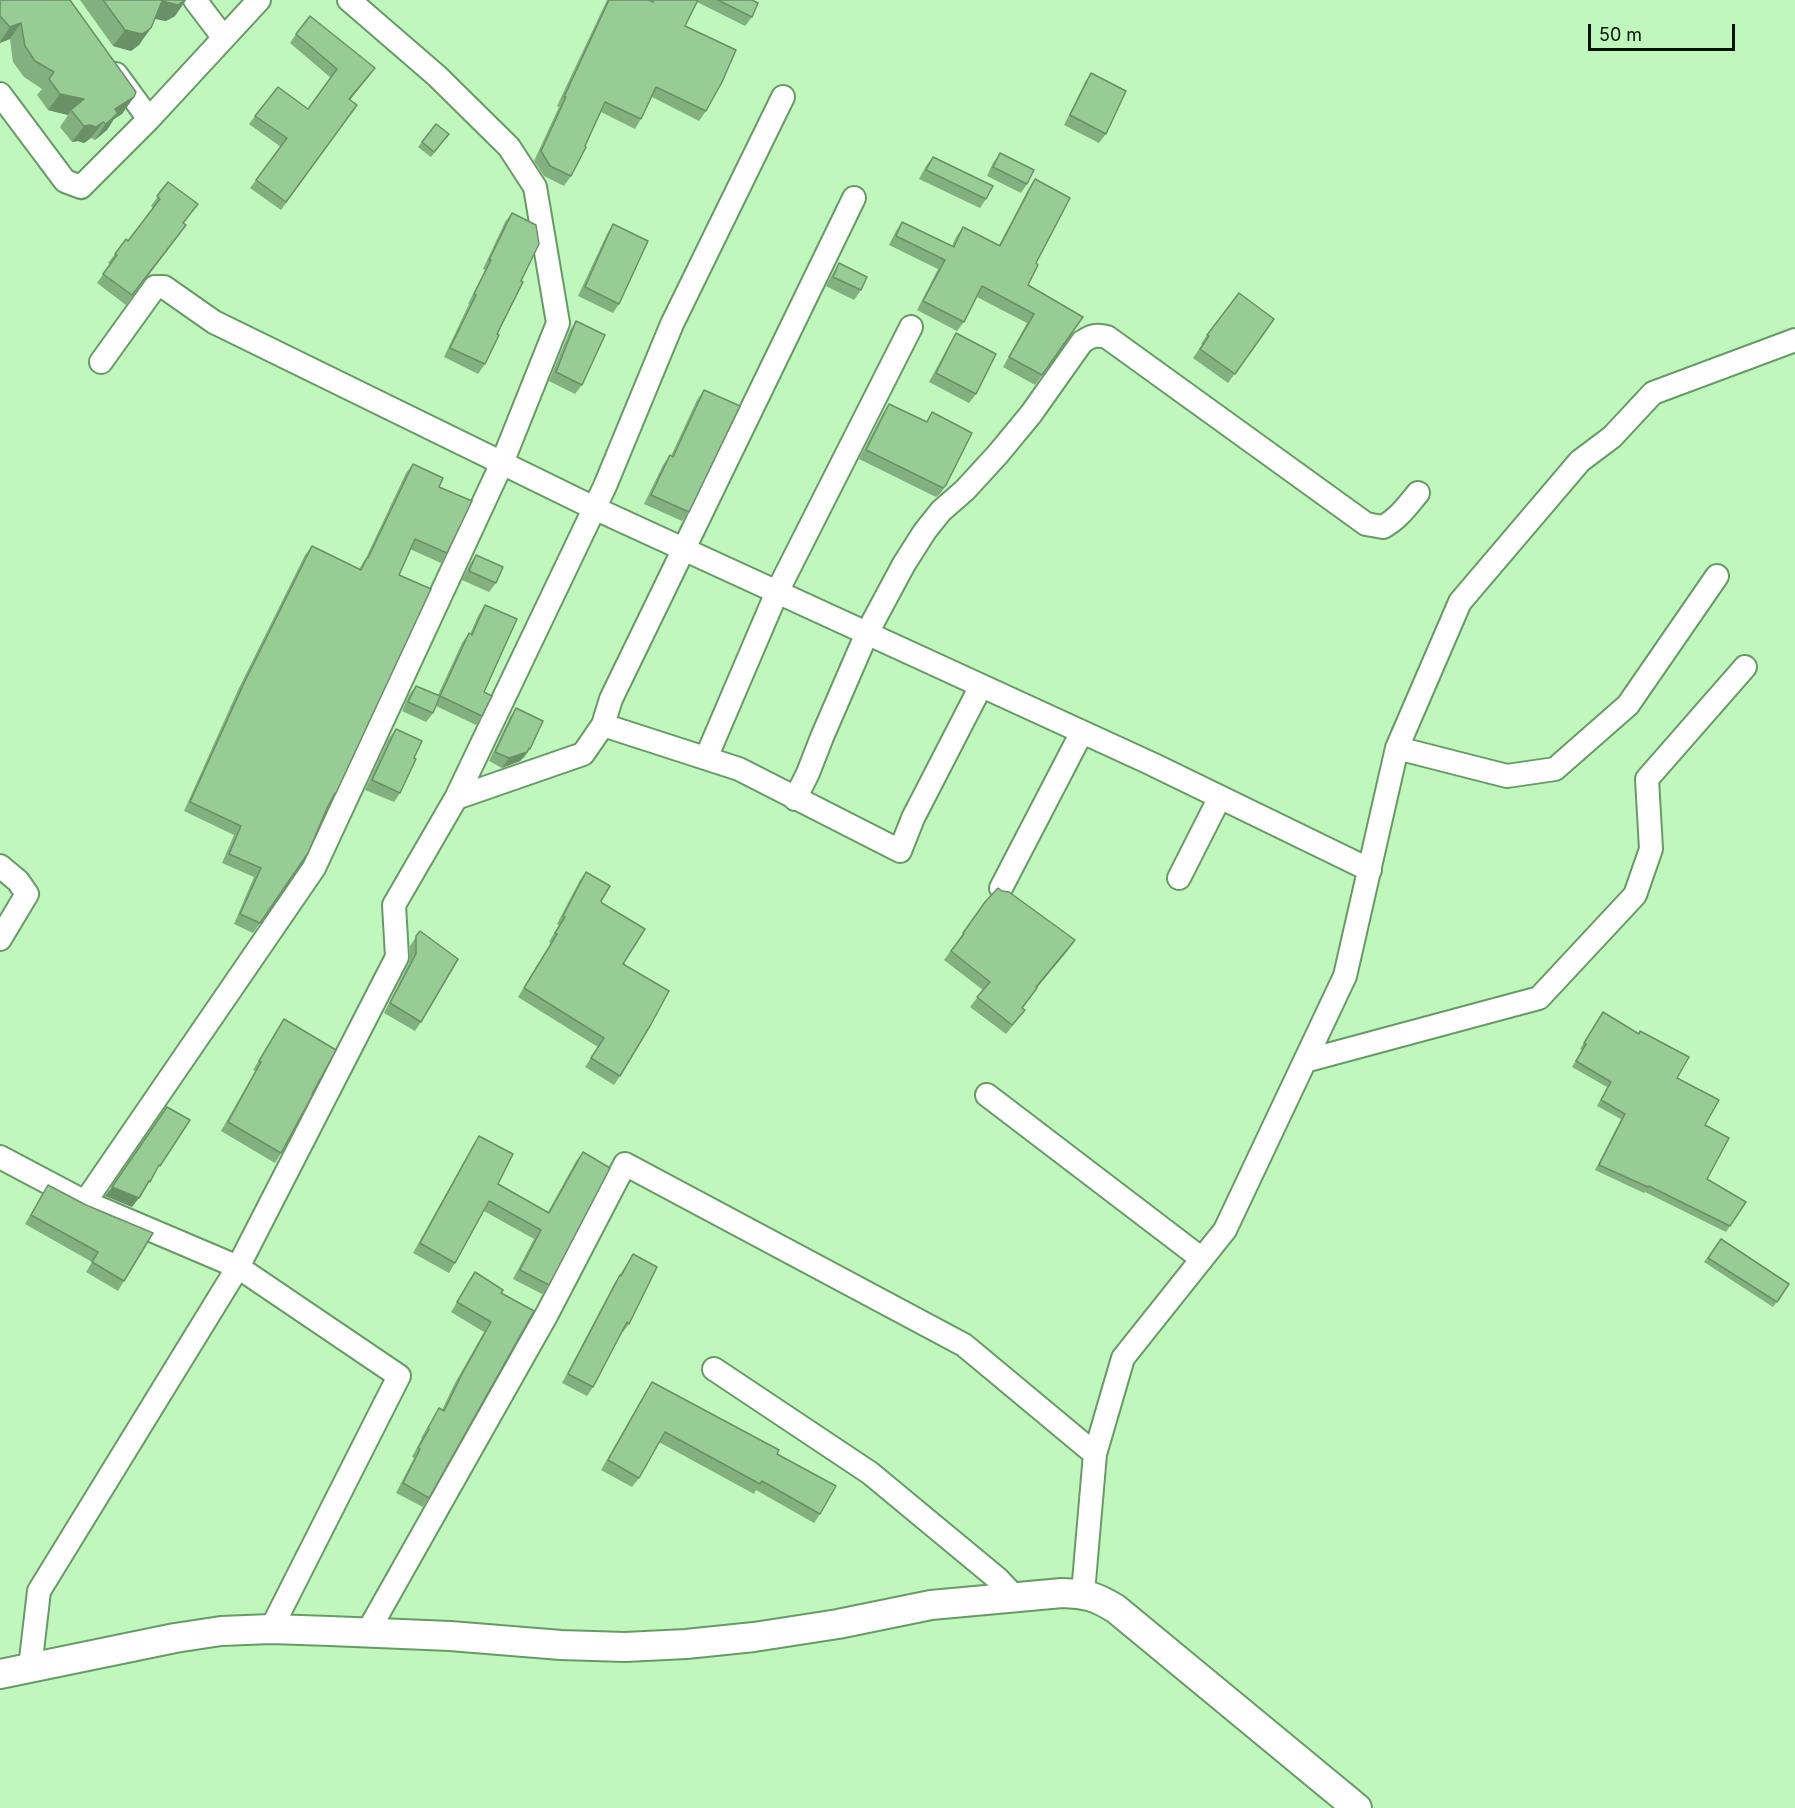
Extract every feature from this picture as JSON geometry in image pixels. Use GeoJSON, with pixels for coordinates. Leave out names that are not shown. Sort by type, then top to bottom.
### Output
{"type":"FeatureCollection","features":[{"type":"Feature","properties":{"kind":"street"},"geometry":{"type":"LineString","coordinates":[[195,0],[223,38]]}},
{"type":"Feature","properties":{"kind":"street"},"geometry":{"type":"LineString","coordinates":[[0,94],[65,181],[81,187],[149,119],[259,0]]}},
{"type":"Feature","properties":{"kind":"street"},"geometry":{"type":"LineString","coordinates":[[85,1202],[314,868],[502,463],[558,323],[535,187],[509,147],[437,76],[348,0]]}},
{"type":"Feature","properties":{"kind":"street"},"geometry":{"type":"LineString","coordinates":[[103,55],[149,119]]}},
{"type":"Feature","properties":{"kind":"street"},"geometry":{"type":"LineString","coordinates":[[30,1668],[39,1591],[238,1267],[397,957],[394,905],[456,798],[594,508],[672,324],[783,97]]}},
{"type":"Feature","properties":{"kind":"street"},"geometry":{"type":"LineString","coordinates":[[456,798],[583,754],[603,726],[611,699],[854,198]]}},
{"type":"Feature","properties":{"kind":"street"},"geometry":{"type":"LineString","coordinates":[[101,362],[155,287],[164,287],[214,322],[594,508],[1082,732],[1370,870]]}},
{"type":"Feature","properties":{"kind":"street"},"geometry":{"type":"LineString","coordinates":[[706,758],[777,592],[911,327]]}},
{"type":"Feature","properties":{"kind":"street"},"geometry":{"type":"LineString","coordinates":[[795,799],[867,633],[904,564],[925,531],[998,454],[1031,414],[1082,342],[1090,336],[1098,334],[1107,336],[1366,524],[1383,527],[1389,524],[1399,516],[1418,493]]}},
{"type":"Feature","properties":{"kind":"street"},"geometry":{"type":"LineString","coordinates":[[1083,1593],[1095,1454],[1124,1358],[1225,1230],[1345,976],[1397,748],[1460,602],[1580,461],[1612,437],[1653,393],[1795,340]]}},
{"type":"Feature","properties":{"kind":"street"},"geometry":{"type":"LineString","coordinates":[[1397,748],[1507,776],[1555,769],[1628,705],[1717,576]]}},
{"type":"Feature","properties":{"kind":"street"},"geometry":{"type":"LineString","coordinates":[[1305,1061],[1539,998],[1635,895],[1651,849],[1647,779],[1745,667]]}},
{"type":"Feature","properties":{"kind":"street"},"geometry":{"type":"LineString","coordinates":[[603,726],[739,769],[900,851],[912,818],[981,686]]}},
{"type":"Feature","properties":{"kind":"street"},"geometry":{"type":"LineString","coordinates":[[1001,888],[1082,732]]}},
{"type":"Feature","properties":{"kind":"street"},"geometry":{"type":"LineString","coordinates":[[1179,878],[1220,797]]}},
{"type":"Feature","properties":{"kind":"street"},"geometry":{"type":"LineString","coordinates":[[0,867],[18,881],[27,894],[0,939]]}},
{"type":"Feature","properties":{"kind":"street"},"geometry":{"type":"LineString","coordinates":[[987,1095],[1202,1259]]}},
{"type":"Feature","properties":{"kind":"street"},"geometry":{"type":"LineString","coordinates":[[0,1157],[85,1202],[238,1267],[399,1377],[271,1629]]}},
{"type":"Feature","properties":{"kind":"street"},"geometry":{"type":"LineString","coordinates":[[367,1633],[547,1314],[625,1164],[964,1345],[1095,1454]]}},
{"type":"Feature","properties":{"kind":"street"},"geometry":{"type":"LineString","coordinates":[[714,1369],[870,1473],[999,1579],[1015,1597]]}},
{"type":"Feature","properties":{"kind":"street"},"geometry":{"type":"LineString","coordinates":[[0,1674],[175,1638],[221,1631],[271,1629],[450,1636],[561,1645],[625,1647],[754,1637],[838,1624],[931,1605],[1083,1593],[1116,1609],[1357,1808]]}},
{"type":"Feature","properties":{"kind":"building"},"geometry":{"type":"Polygon","coordinates":[[[0,0],[70,0],[136,92],[134,97],[115,109],[118,113],[106,124],[103,122],[96,127],[84,126],[71,110],[84,99],[60,94],[49,79],[54,72],[35,61],[25,46],[21,23],[10,27],[0,16],[0,0]]]}},
{"type":"Feature","properties":{"kind":"building"},"geometry":{"type":"Polygon","coordinates":[[[103,0],[185,0],[178,5],[162,1],[151,28],[142,34],[125,30],[103,0]]]}},
{"type":"Feature","properties":{"kind":"building"},"geometry":{"type":"Polygon","coordinates":[[[609,0],[649,0],[653,2],[653,0],[698,0],[685,26],[736,50],[706,111],[656,87],[641,119],[605,102],[571,176],[550,166],[541,151],[609,0]]]}},
{"type":"Feature","properties":{"kind":"building"},"geometry":{"type":"Polygon","coordinates":[[[718,0],[752,0],[758,3],[752,17],[718,0]]]}},
{"type":"Feature","properties":{"kind":"building"},"geometry":{"type":"Polygon","coordinates":[[[310,16],[375,68],[349,99],[357,105],[286,202],[256,180],[287,138],[255,116],[278,87],[308,109],[337,69],[296,34],[310,16]]]}},
{"type":"Feature","properties":{"kind":"building"},"geometry":{"type":"Polygon","coordinates":[[[1091,73],[1126,91],[1106,134],[1070,115],[1091,73]]]}},
{"type":"Feature","properties":{"kind":"building"},"geometry":{"type":"Polygon","coordinates":[[[436,124],[449,134],[434,152],[422,142],[436,124]]]}},
{"type":"Feature","properties":{"kind":"building"},"geometry":{"type":"Polygon","coordinates":[[[1000,153],[1034,170],[1027,184],[993,167],[1000,153]]]}},
{"type":"Feature","properties":{"kind":"building"},"geometry":{"type":"Polygon","coordinates":[[[933,157],[993,186],[986,199],[926,170],[933,157]]]}},
{"type":"Feature","properties":{"kind":"building"},"geometry":{"type":"Polygon","coordinates":[[[1035,179],[1070,198],[1036,263],[1038,265],[1028,285],[1083,317],[1042,375],[1009,357],[1034,314],[982,286],[964,322],[923,301],[945,260],[896,236],[902,222],[954,247],[963,227],[1000,246],[1035,179]]]}},
{"type":"Feature","properties":{"kind":"building"},"geometry":{"type":"Polygon","coordinates":[[[168,182],[198,204],[183,223],[186,225],[132,295],[103,274],[126,239],[128,241],[160,199],[157,196],[168,182]]]}},
{"type":"Feature","properties":{"kind":"building"},"geometry":{"type":"Polygon","coordinates":[[[512,213],[536,225],[539,244],[485,364],[450,348],[512,213]]]}},
{"type":"Feature","properties":{"kind":"building"},"geometry":{"type":"Polygon","coordinates":[[[613,224],[648,241],[619,304],[585,287],[613,224]]]}},
{"type":"Feature","properties":{"kind":"building"},"geometry":{"type":"Polygon","coordinates":[[[839,263],[867,277],[861,290],[833,277],[839,263]]]}},
{"type":"Feature","properties":{"kind":"building"},"geometry":{"type":"Polygon","coordinates":[[[1239,293],[1274,319],[1235,374],[1200,349],[1209,336],[1207,335],[1239,293]]]}},
{"type":"Feature","properties":{"kind":"building"},"geometry":{"type":"Polygon","coordinates":[[[576,321],[605,335],[582,385],[556,372],[576,321]]]}},
{"type":"Feature","properties":{"kind":"building"},"geometry":{"type":"Polygon","coordinates":[[[956,333],[996,354],[976,394],[936,373],[956,333]]]}},
{"type":"Feature","properties":{"kind":"building"},"geometry":{"type":"Polygon","coordinates":[[[704,390],[740,406],[689,512],[651,495],[670,455],[673,457],[704,390]]]}},
{"type":"Feature","properties":{"kind":"building"},"geometry":{"type":"Polygon","coordinates":[[[889,404],[927,422],[932,412],[972,433],[943,488],[866,450],[889,404]]]}},
{"type":"Feature","properties":{"kind":"building"},"geometry":{"type":"Polygon","coordinates":[[[413,464],[443,478],[439,487],[472,501],[447,553],[415,539],[399,575],[431,589],[308,853],[260,923],[240,914],[261,868],[229,854],[241,826],[190,802],[245,681],[312,546],[361,570],[413,464]]]}},
{"type":"Feature","properties":{"kind":"building"},"geometry":{"type":"Polygon","coordinates":[[[476,555],[503,567],[496,583],[469,571],[476,555]]]}},
{"type":"Feature","properties":{"kind":"building"},"geometry":{"type":"Polygon","coordinates":[[[485,605],[517,619],[484,692],[492,696],[482,716],[440,696],[469,633],[472,635],[485,605]]]}},
{"type":"Feature","properties":{"kind":"building"},"geometry":{"type":"Polygon","coordinates":[[[416,686],[440,696],[433,713],[408,702],[416,686]]]}},
{"type":"Feature","properties":{"kind":"building"},"geometry":{"type":"Polygon","coordinates":[[[516,708],[543,721],[530,749],[509,758],[495,752],[516,708]]]}},
{"type":"Feature","properties":{"kind":"building"},"geometry":{"type":"Polygon","coordinates":[[[396,729],[422,741],[400,793],[372,780],[396,729]]]}},
{"type":"Feature","properties":{"kind":"building"},"geometry":{"type":"Polygon","coordinates":[[[586,872],[610,886],[602,903],[645,929],[623,964],[669,991],[620,1076],[591,1058],[604,1038],[524,988],[557,934],[555,933],[586,872]]]}},
{"type":"Feature","properties":{"kind":"building"},"geometry":{"type":"Polygon","coordinates":[[[998,888],[1009,892],[1075,940],[1036,987],[1022,1008],[1025,1010],[1012,1025],[977,997],[990,982],[951,951],[985,902],[998,888]]]}},
{"type":"Feature","properties":{"kind":"building"},"geometry":{"type":"Polygon","coordinates":[[[420,931],[458,959],[421,1022],[390,1003],[416,954],[416,936],[420,931]]]}},
{"type":"Feature","properties":{"kind":"building"},"geometry":{"type":"Polygon","coordinates":[[[1603,1012],[1639,1034],[1640,1031],[1689,1057],[1677,1078],[1719,1100],[1705,1125],[1729,1138],[1707,1179],[1746,1202],[1730,1226],[1649,1186],[1599,1165],[1625,1114],[1601,1100],[1611,1082],[1576,1061],[1603,1012]]]}},
{"type":"Feature","properties":{"kind":"building"},"geometry":{"type":"Polygon","coordinates":[[[284,1019],[336,1050],[281,1153],[228,1122],[261,1062],[259,1061],[284,1019]]]}},
{"type":"Feature","properties":{"kind":"building"},"geometry":{"type":"Polygon","coordinates":[[[167,1107],[190,1120],[139,1198],[112,1187],[167,1107]]]}},
{"type":"Feature","properties":{"kind":"building"},"geometry":{"type":"Polygon","coordinates":[[[479,1136],[513,1154],[498,1184],[549,1213],[583,1152],[610,1168],[549,1285],[520,1270],[541,1230],[489,1201],[455,1263],[420,1243],[479,1136]]]}},
{"type":"Feature","properties":{"kind":"building"},"geometry":{"type":"Polygon","coordinates":[[[48,1185],[86,1205],[153,1233],[124,1281],[92,1262],[98,1252],[31,1215],[48,1185]]]}},
{"type":"Feature","properties":{"kind":"building"},"geometry":{"type":"Polygon","coordinates":[[[1721,1239],[1789,1284],[1777,1302],[1708,1258],[1721,1239]]]}},
{"type":"Feature","properties":{"kind":"building"},"geometry":{"type":"Polygon","coordinates":[[[633,1254],[657,1267],[629,1324],[627,1322],[593,1387],[568,1374],[633,1254]]]}},
{"type":"Feature","properties":{"kind":"building"},"geometry":{"type":"Polygon","coordinates":[[[475,1272],[503,1290],[501,1293],[534,1311],[429,1498],[403,1483],[428,1428],[439,1408],[444,1411],[491,1322],[457,1302],[475,1272]]]}},
{"type":"Feature","properties":{"kind":"building"},"geometry":{"type":"Polygon","coordinates":[[[652,1382],[779,1450],[777,1454],[836,1486],[820,1514],[762,1481],[760,1484],[665,1432],[639,1478],[608,1460],[652,1382]]]}}]}
